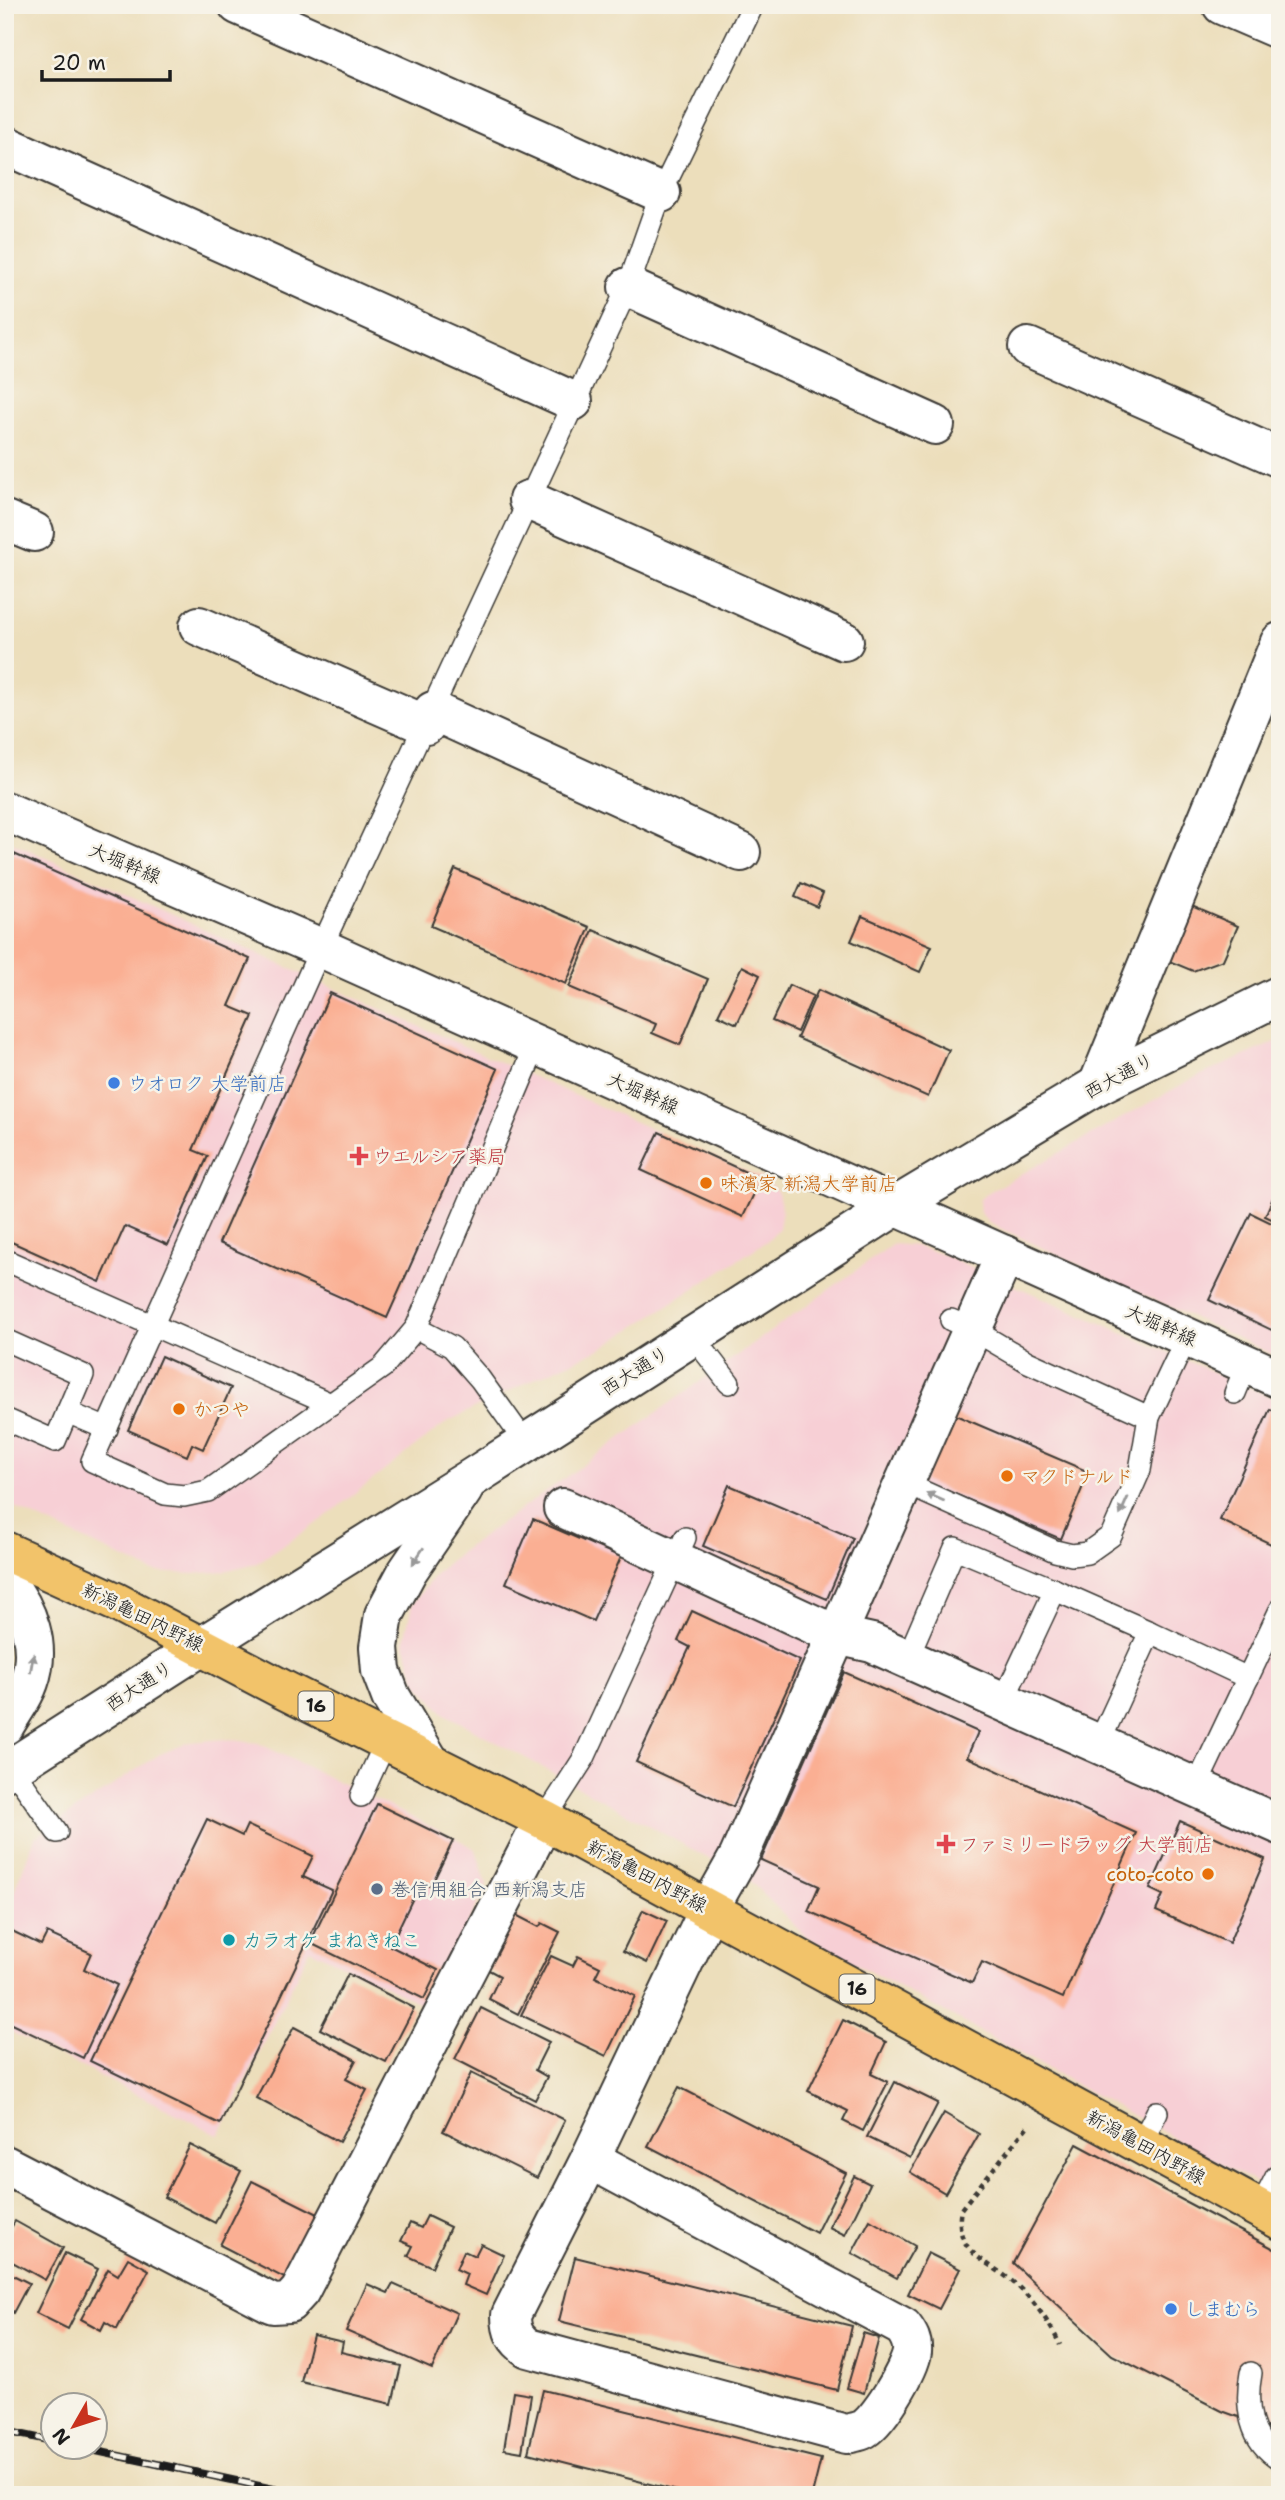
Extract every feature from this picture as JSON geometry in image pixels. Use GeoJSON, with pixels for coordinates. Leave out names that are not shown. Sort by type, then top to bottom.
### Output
{"type":"FeatureCollection","features":[{"type":"Feature","properties":{"kind":"main road","name":"新潟亀田内野線"},"geometry":{"type":"LineString","coordinates":[[5,1551],[202,1646],[544,1820],[1050,2095],[1149,2128],[1272,2202]]}},
{"type":"Feature","properties":{"kind":"street"},"geometry":{"type":"LineString","coordinates":[[238,5],[661,193]]}},
{"type":"Feature","properties":{"kind":"street"},"geometry":{"type":"LineString","coordinates":[[1230,7],[1280,30]]}},
{"type":"Feature","properties":{"kind":"street"},"geometry":{"type":"LineString","coordinates":[[5,145],[573,401]]}},
{"type":"Feature","properties":{"kind":"street"},"geometry":{"type":"LineString","coordinates":[[628,288],[935,425]]}},
{"type":"Feature","properties":{"kind":"street"},"geometry":{"type":"LineString","coordinates":[[1028,347],[1280,458]]}},
{"type":"Feature","properties":{"kind":"street"},"geometry":{"type":"LineString","coordinates":[[528,500],[844,641]]}},
{"type":"Feature","properties":{"kind":"street"},"geometry":{"type":"LineString","coordinates":[[199,626],[430,718],[741,852]]}},
{"type":"Feature","properties":{"kind":"street"},"geometry":{"type":"LineString","coordinates":[[1098,1085],[1280,642]]}},
{"type":"Feature","properties":{"kind":"street","name":"大堀幹線"},"geometry":{"type":"LineString","coordinates":[[5,811],[321,948],[1187,1337],[1254,1378]]}},
{"type":"Feature","properties":{"kind":"street","name":"西大通り"},"geometry":{"type":"LineString","coordinates":[[8,1770],[896,1206],[1098,1085],[1280,995]]}},
{"type":"Feature","properties":{"kind":"street"},"geometry":{"type":"LineString","coordinates":[[590,2159],[903,2327],[911,2339],[909,2362],[878,2417],[863,2430],[846,2434],[528,2348],[517,2340],[511,2328],[511,2315],[590,2159],[709,1909],[739,1856],[836,1635],[869,1533],[898,1475],[961,1325],[1005,1255]]}},
{"type":"Feature","properties":{"kind":"street"},"geometry":{"type":"LineString","coordinates":[[431,1764],[391,1697],[381,1671],[379,1647],[384,1615],[389,1604],[407,1572],[470,1479]]}},
{"type":"Feature","properties":{"kind":"street"},"geometry":{"type":"LineString","coordinates":[[562,1508],[679,1550],[836,1635],[872,1643],[1280,1825]]}},
{"type":"Feature","properties":{"kind":"street"},"geometry":{"type":"LineString","coordinates":[[5,1581],[29,1619],[35,1648],[29,1682],[5,1725]]}},
{"type":"Feature","properties":{"kind":"street"},"geometry":{"type":"LineString","coordinates":[[5,2165],[274,2304],[289,2303],[300,2291],[544,1820]]}},
{"type":"Feature","properties":{"kind":"lane"},"geometry":{"type":"LineString","coordinates":[[536,1045],[416,1328],[383,1367],[208,1491],[184,1496],[165,1494],[92,1461],[321,948],[430,718],[573,401],[628,288],[661,193],[753,5]]}},
{"type":"Feature","properties":{"kind":"lane"},"geometry":{"type":"LineString","coordinates":[[5,1260],[331,1404]]}},
{"type":"Feature","properties":{"kind":"lane"},"geometry":{"type":"LineString","coordinates":[[961,1325],[1028,1362],[1149,1417]]}},
{"type":"Feature","properties":{"kind":"lane"},"geometry":{"type":"LineString","coordinates":[[416,1328],[452,1348],[480,1379],[525,1442]]}},
{"type":"Feature","properties":{"kind":"lane"},"geometry":{"type":"LineString","coordinates":[[692,1335],[729,1382]]}},
{"type":"Feature","properties":{"kind":"lane"},"geometry":{"type":"LineString","coordinates":[[898,1475],[1055,1551],[1072,1555],[1087,1553],[1111,1536],[1140,1471],[1149,1417],[1187,1337]]}},
{"type":"Feature","properties":{"kind":"lane"},"geometry":{"type":"LineString","coordinates":[[5,1340],[83,1375],[55,1441],[5,1419]]}},
{"type":"Feature","properties":{"kind":"lane"},"geometry":{"type":"LineString","coordinates":[[67,1412],[107,1429]]}},
{"type":"Feature","properties":{"kind":"lane"},"geometry":{"type":"LineString","coordinates":[[907,1659],[955,1548],[1150,1632],[1248,1678]]}},
{"type":"Feature","properties":{"kind":"lane"},"geometry":{"type":"LineString","coordinates":[[544,1820],[584,1758],[679,1550]]}},
{"type":"Feature","properties":{"kind":"lane"},"geometry":{"type":"LineString","coordinates":[[1003,1701],[1055,1590]]}},
{"type":"Feature","properties":{"kind":"lane"},"geometry":{"type":"LineString","coordinates":[[1196,1787],[1280,1610]]}},
{"type":"Feature","properties":{"kind":"lane"},"geometry":{"type":"LineString","coordinates":[[1099,1744],[1150,1632]]}},
{"type":"Feature","properties":{"kind":"lane"},"geometry":{"type":"LineString","coordinates":[[361,1796],[386,1741]]}},
{"type":"Feature","properties":{"kind":"lane"},"geometry":{"type":"LineString","coordinates":[[8,1770],[57,1832]]}},
{"type":"Feature","properties":{"kind":"lane"},"geometry":{"type":"LineString","coordinates":[[1251,2373],[1247,2394],[1255,2433],[1268,2452],[1280,2459]]}},
{"type":"Feature","properties":{"kind":"path"},"geometry":{"type":"LineString","coordinates":[[1050,2095],[961,2209],[959,2223],[961,2236],[974,2253],[1015,2283],[1052,2328],[1060,2345]]}},
{"type":"Feature","properties":{"kind":"shaded area"},"geometry":{"type":"Polygon","coordinates":[[[5,839],[766,1180],[778,1193],[782,1210],[779,1228],[767,1241],[602,1348],[447,1422],[320,1521],[257,1563],[224,1571],[193,1574],[153,1572],[5,1503],[5,839]]]}},
{"type":"Feature","properties":{"kind":"shaded area"},"geometry":{"type":"Polygon","coordinates":[[[1280,1040],[1280,1358],[991,1224],[980,1213],[979,1200],[987,1193],[1190,1080],[1280,1040]]]}},
{"type":"Feature","properties":{"kind":"shaded area"},"geometry":{"type":"Polygon","coordinates":[[[893,1244],[915,1246],[944,1255],[1280,1401],[1280,2196],[805,1936],[750,1881],[445,1714],[416,1682],[404,1641],[412,1604],[437,1572],[458,1554],[893,1244]]]}},
{"type":"Feature","properties":{"kind":"shaded area"},"geometry":{"type":"Polygon","coordinates":[[[224,1739],[258,1743],[467,1844],[476,1850],[487,1885],[428,2007],[310,1949],[219,2135],[5,2029],[5,1914],[35,1837],[160,1754],[190,1742],[224,1739]]]}},
{"type":"Feature","properties":{"kind":"building","name":"ウオロク 大学前店"},"geometry":{"type":"Polygon","coordinates":[[[5,850],[250,959],[229,1006],[253,1016],[193,1150],[208,1156],[168,1245],[125,1226],[100,1282],[5,1239],[5,850]]]}},
{"type":"Feature","properties":{"kind":"building"},"geometry":{"type":"Polygon","coordinates":[[[455,869],[590,927],[566,984],[431,926],[455,869]]]}},
{"type":"Feature","properties":{"kind":"building"},"geometry":{"type":"Polygon","coordinates":[[[801,883],[823,893],[817,907],[795,897],[801,883]]]}},
{"type":"Feature","properties":{"kind":"building"},"geometry":{"type":"Polygon","coordinates":[[[1180,901],[1238,926],[1223,960],[1193,971],[1157,956],[1180,901]]]}},
{"type":"Feature","properties":{"kind":"building"},"geometry":{"type":"Polygon","coordinates":[[[862,916],[932,946],[920,972],[851,941],[862,916]]]}},
{"type":"Feature","properties":{"kind":"building"},"geometry":{"type":"Polygon","coordinates":[[[593,930],[708,979],[680,1045],[652,1033],[656,1024],[569,987],[593,930]]]}},
{"type":"Feature","properties":{"kind":"building"},"geometry":{"type":"Polygon","coordinates":[[[742,966],[760,975],[737,1024],[718,1015],[742,966]]]}},
{"type":"Feature","properties":{"kind":"building"},"geometry":{"type":"Polygon","coordinates":[[[789,985],[813,996],[797,1032],[772,1021],[789,985]]]}},
{"type":"Feature","properties":{"kind":"building"},"geometry":{"type":"Polygon","coordinates":[[[818,990],[949,1050],[928,1097],[797,1038],[818,990]]]}},
{"type":"Feature","properties":{"kind":"building","name":"ウエルシア薬局"},"geometry":{"type":"Polygon","coordinates":[[[330,993],[498,1069],[387,1318],[219,1243],[330,993]]]}},
{"type":"Feature","properties":{"kind":"building"},"geometry":{"type":"Polygon","coordinates":[[[659,1132],[761,1179],[743,1217],[641,1170],[659,1132]]]}},
{"type":"Feature","properties":{"kind":"building"},"geometry":{"type":"Polygon","coordinates":[[[1280,1182],[1280,1223],[1265,1216],[1280,1182]]]}},
{"type":"Feature","properties":{"kind":"building"},"geometry":{"type":"Polygon","coordinates":[[[1251,1213],[1280,1227],[1280,1334],[1209,1300],[1251,1213]]]}},
{"type":"Feature","properties":{"kind":"building","name":"かつや"},"geometry":{"type":"Polygon","coordinates":[[[161,1356],[231,1388],[203,1449],[192,1444],[187,1456],[128,1430],[161,1356]]]}},
{"type":"Feature","properties":{"kind":"building"},"geometry":{"type":"Polygon","coordinates":[[[1270,1409],[1280,1414],[1280,1531],[1273,1545],[1220,1520],[1270,1409]]]}},
{"type":"Feature","properties":{"kind":"building","name":"マクドナルド"},"geometry":{"type":"Polygon","coordinates":[[[953,1414],[1089,1472],[1061,1539],[924,1481],[953,1414]]]}},
{"type":"Feature","properties":{"kind":"building"},"geometry":{"type":"Polygon","coordinates":[[[729,1485],[853,1538],[827,1599],[703,1546],[729,1485]]]}},
{"type":"Feature","properties":{"kind":"building"},"geometry":{"type":"Polygon","coordinates":[[[533,1519],[621,1557],[593,1621],[506,1583],[533,1519]]]}},
{"type":"Feature","properties":{"kind":"building"},"geometry":{"type":"Polygon","coordinates":[[[692,1611],[800,1661],[733,1807],[636,1762],[690,1647],[678,1641],[692,1611]]]}},
{"type":"Feature","properties":{"kind":"building"},"geometry":{"type":"Polygon","coordinates":[[[844,1672],[978,1732],[967,1757],[1136,1833],[1063,1998],[982,1962],[972,1983],[808,1911],[819,1886],[761,1860],[844,1672]]]}},
{"type":"Feature","properties":{"kind":"building","name":"巻信用組合 西新潟支店"},"geometry":{"type":"Polygon","coordinates":[[[377,1804],[453,1841],[431,1886],[421,1881],[390,1946],[438,1970],[424,1999],[310,1943],[377,1804]]]}},
{"type":"Feature","properties":{"kind":"building","name":"カラオケ まねきねこ"},"geometry":{"type":"Polygon","coordinates":[[[207,1819],[242,1836],[247,1825],[313,1856],[303,1877],[332,1890],[220,2124],[90,2061],[207,1819]]]}},
{"type":"Feature","properties":{"kind":"building","name":"coto-coto"},"geometry":{"type":"Polygon","coordinates":[[[1180,1821],[1265,1859],[1229,1943],[1156,1911],[1163,1895],[1150,1889],[1180,1821]]]}},
{"type":"Feature","properties":{"kind":"building"},"geometry":{"type":"Polygon","coordinates":[[[643,1910],[667,1921],[647,1963],[623,1951],[643,1910]]]}},
{"type":"Feature","properties":{"kind":"building"},"geometry":{"type":"Polygon","coordinates":[[[514,1914],[539,1927],[542,1923],[560,1932],[518,2014],[489,1999],[500,1976],[487,1969],[514,1914]]]}},
{"type":"Feature","properties":{"kind":"building"},"geometry":{"type":"Polygon","coordinates":[[[8,1929],[41,1945],[47,1933],[91,1953],[84,1969],[117,1985],[83,2058],[5,2021],[5,1935],[8,1929]]]}},
{"type":"Feature","properties":{"kind":"building"},"geometry":{"type":"Polygon","coordinates":[[[551,1956],[573,1966],[578,1956],[600,1967],[595,1977],[635,1996],[606,2056],[521,2015],[551,1956]]]}},
{"type":"Feature","properties":{"kind":"building"},"geometry":{"type":"Polygon","coordinates":[[[348,1974],[414,2008],[386,2062],[320,2029],[348,1974]]]}},
{"type":"Feature","properties":{"kind":"building"},"geometry":{"type":"Polygon","coordinates":[[[481,2008],[549,2042],[535,2070],[547,2077],[535,2100],[455,2059],[481,2008]]]}},
{"type":"Feature","properties":{"kind":"building"},"geometry":{"type":"Polygon","coordinates":[[[843,2020],[886,2042],[871,2074],[888,2082],[863,2131],[843,2121],[848,2111],[808,2091],[843,2020]]]}},
{"type":"Feature","properties":{"kind":"building"},"geometry":{"type":"Polygon","coordinates":[[[294,2027],[356,2060],[346,2079],[367,2090],[339,2142],[256,2098],[294,2027]]]}},
{"type":"Feature","properties":{"kind":"building"},"geometry":{"type":"Polygon","coordinates":[[[471,2073],[565,2120],[537,2178],[443,2131],[471,2073]]]}},
{"type":"Feature","properties":{"kind":"building"},"geometry":{"type":"Polygon","coordinates":[[[895,2082],[938,2103],[910,2158],[867,2137],[895,2082]]]}},
{"type":"Feature","properties":{"kind":"building"},"geometry":{"type":"Polygon","coordinates":[[[679,2087],[846,2173],[816,2233],[648,2146],[679,2087]]]}},
{"type":"Feature","properties":{"kind":"building"},"geometry":{"type":"Polygon","coordinates":[[[944,2113],[979,2134],[945,2193],[910,2172],[944,2113]]]}},
{"type":"Feature","properties":{"kind":"building","name":"しまむら"},"geometry":{"type":"Polygon","coordinates":[[[1077,2144],[1280,2252],[1280,2432],[1222,2411],[1112,2355],[1013,2263],[1077,2144]]]}},
{"type":"Feature","properties":{"kind":"building"},"geometry":{"type":"Polygon","coordinates":[[[190,2145],[241,2171],[215,2223],[164,2197],[190,2145]]]}},
{"type":"Feature","properties":{"kind":"building"},"geometry":{"type":"Polygon","coordinates":[[[854,2176],[870,2184],[845,2235],[829,2227],[854,2176]]]}},
{"type":"Feature","properties":{"kind":"building"},"geometry":{"type":"Polygon","coordinates":[[[252,2181],[318,2214],[286,2279],[220,2245],[252,2181]]]}},
{"type":"Feature","properties":{"kind":"building"},"geometry":{"type":"Polygon","coordinates":[[[427,2216],[450,2227],[432,2267],[408,2256],[413,2246],[401,2241],[410,2223],[421,2228],[427,2216]]]}},
{"type":"Feature","properties":{"kind":"building"},"geometry":{"type":"Polygon","coordinates":[[[870,2220],[915,2246],[897,2278],[852,2253],[870,2220]]]}},
{"type":"Feature","properties":{"kind":"building"},"geometry":{"type":"Polygon","coordinates":[[[15,2221],[63,2248],[45,2280],[5,2258],[5,2238],[15,2221]]]}},
{"type":"Feature","properties":{"kind":"building"},"geometry":{"type":"Polygon","coordinates":[[[481,2244],[504,2255],[486,2295],[463,2285],[467,2274],[456,2269],[464,2251],[475,2256],[481,2244]]]}},
{"type":"Feature","properties":{"kind":"building"},"geometry":{"type":"Polygon","coordinates":[[[65,2253],[98,2269],[68,2329],[36,2313],[65,2253]]]}},
{"type":"Feature","properties":{"kind":"building"},"geometry":{"type":"Polygon","coordinates":[[[928,2253],[960,2269],[939,2309],[908,2294],[928,2253]]]}},
{"type":"Feature","properties":{"kind":"building"},"geometry":{"type":"Polygon","coordinates":[[[575,2257],[852,2326],[837,2390],[559,2321],[575,2257]]]}},
{"type":"Feature","properties":{"kind":"building"},"geometry":{"type":"Polygon","coordinates":[[[128,2258],[149,2270],[117,2329],[105,2322],[101,2330],[81,2319],[108,2269],[118,2275],[128,2258]]]}},
{"type":"Feature","properties":{"kind":"building"},"geometry":{"type":"Polygon","coordinates":[[[5,2271],[29,2283],[13,2313],[5,2309],[5,2271]]]}},
{"type":"Feature","properties":{"kind":"building"},"geometry":{"type":"Polygon","coordinates":[[[367,2284],[388,2293],[393,2284],[457,2313],[432,2369],[346,2331],[367,2284]]]}},
{"type":"Feature","properties":{"kind":"building"},"geometry":{"type":"Polygon","coordinates":[[[863,2333],[879,2338],[864,2393],[847,2388],[863,2333]]]}},
{"type":"Feature","properties":{"kind":"building"},"geometry":{"type":"Polygon","coordinates":[[[313,2335],[343,2342],[341,2352],[401,2366],[392,2404],[301,2382],[313,2335]]]}},
{"type":"Feature","properties":{"kind":"building"},"geometry":{"type":"Polygon","coordinates":[[[543,2390],[821,2459],[812,2495],[693,2495],[528,2453],[543,2390]]]}},
{"type":"Feature","properties":{"kind":"building"},"geometry":{"type":"Polygon","coordinates":[[[513,2392],[531,2395],[522,2452],[504,2449],[513,2392]]]}},
{"type":"Feature","properties":{"kind":"railway"},"geometry":{"type":"LineString","coordinates":[[5,2431],[38,2438]]}},
{"type":"Feature","properties":{"kind":"railway"},"geometry":{"type":"LineString","coordinates":[[108,2454],[302,2495]]}},
{"type":"Feature","properties":{"kind":"place","name":"ウオロク 大学前店"},"geometry":{"type":"Point","coordinates":[114,1083]}},
{"type":"Feature","properties":{"kind":"place","name":"ウエルシア薬局"},"geometry":{"type":"Point","coordinates":[359,1156]}},
{"type":"Feature","properties":{"kind":"place","name":"味濱家 新潟大学前店"},"geometry":{"type":"Point","coordinates":[706,1183]}},
{"type":"Feature","properties":{"kind":"place","name":"かつや"},"geometry":{"type":"Point","coordinates":[179,1409]}},
{"type":"Feature","properties":{"kind":"place","name":"マクドナルド"},"geometry":{"type":"Point","coordinates":[1007,1476]}},
{"type":"Feature","properties":{"kind":"place","name":"ファミリードラッグ 大学前店"},"geometry":{"type":"Point","coordinates":[946,1844]}},
{"type":"Feature","properties":{"kind":"place","name":"coto-coto"},"geometry":{"type":"Point","coordinates":[1208,1874]}},
{"type":"Feature","properties":{"kind":"place","name":"巻信用組合 西新潟支店"},"geometry":{"type":"Point","coordinates":[377,1889]}},
{"type":"Feature","properties":{"kind":"place","name":"カラオケ まねきねこ"},"geometry":{"type":"Point","coordinates":[229,1940]}},
{"type":"Feature","properties":{"kind":"place","name":"しまむら"},"geometry":{"type":"Point","coordinates":[1171,2309]}}]}
